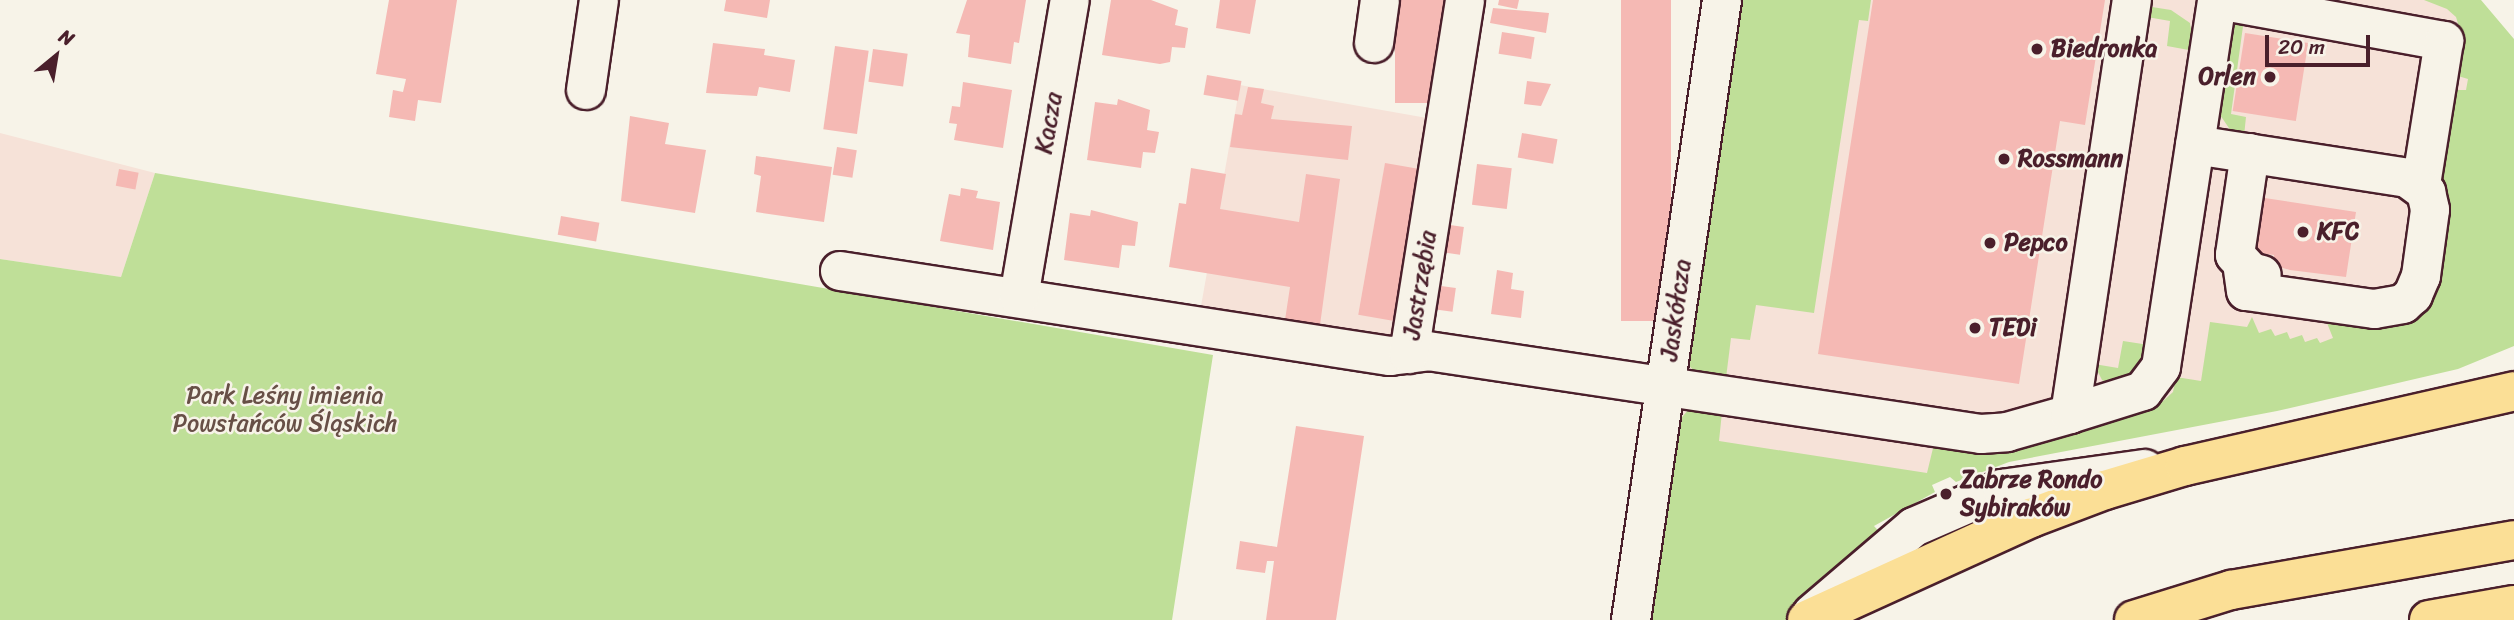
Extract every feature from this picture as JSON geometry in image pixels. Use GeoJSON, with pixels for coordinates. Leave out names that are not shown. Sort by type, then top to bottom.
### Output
{"type":"FeatureCollection","features":[{"type":"Feature","properties":{"kind":"main road"},"geometry":{"type":"LineString","coordinates":[[1806,620],[2031,518],[2185,466],[2514,391]]}},
{"type":"Feature","properties":{"kind":"main road"},"geometry":{"type":"LineString","coordinates":[[2134,620],[2231,590],[2514,540]]}},
{"type":"Feature","properties":{"kind":"main road"},"geometry":{"type":"LineString","coordinates":[[2429,620],[2514,605]]}},
{"type":"Feature","properties":{"kind":"street"},"geometry":{"type":"LineString","coordinates":[[586,90],[599,0]]}},
{"type":"Feature","properties":{"kind":"street","name":"Kacza"},"geometry":{"type":"LineString","coordinates":[[1019,297],[1070,0]]}},
{"type":"Feature","properties":{"kind":"street"},"geometry":{"type":"LineString","coordinates":[[1374,43],[1380,0]]}},
{"type":"Feature","properties":{"kind":"street","name":"Jastrzębia"},"geometry":{"type":"LineString","coordinates":[[1465,0],[1409,354],[1428,351],[1666,385],[1981,435],[2007,432],[2143,391],[2161,367],[2217,0]]}},
{"type":"Feature","properties":{"kind":"street","name":"Jaskółcza"},"geometry":{"type":"LineString","coordinates":[[1631,620],[1722,0]]}},
{"type":"Feature","properties":{"kind":"street"},"geometry":{"type":"LineString","coordinates":[[2070,414],[2132,0]]}},
{"type":"Feature","properties":{"kind":"street"},"geometry":{"type":"LineString","coordinates":[[2217,0],[2296,12],[2444,41],[2421,184],[2430,210],[2421,276],[2403,304],[2357,307],[2246,291],[2242,264],[2234,244],[2250,153]]}},
{"type":"Feature","properties":{"kind":"street"},"geometry":{"type":"LineString","coordinates":[[2195,145],[2421,184]]}},
{"type":"Feature","properties":{"kind":"street"},"geometry":{"type":"LineString","coordinates":[[841,271],[1390,356],[1409,354]]}},
{"type":"Feature","properties":{"kind":"shaded area"},"geometry":{"type":"Polygon","coordinates":[[[1734,0],[2456,0],[2488,30],[2445,345],[1991,457],[1828,513],[1674,425],[1734,0]]]}},
{"type":"Feature","properties":{"kind":"shaded area"},"geometry":{"type":"Polygon","coordinates":[[[1240,85],[1437,120],[1398,342],[1201,308],[1240,85]]]}},
{"type":"Feature","properties":{"kind":"shaded area"},"geometry":{"type":"Polygon","coordinates":[[[0,133],[155,173],[121,277],[0,259],[0,133]]]}},
{"type":"Feature","properties":{"kind":"green space"},"geometry":{"type":"Polygon","coordinates":[[[1734,0],[1871,0],[1868,21],[1859,20],[1814,313],[1756,305],[1750,340],[1731,338],[1726,378],[1695,372],[1684,360],[1734,0]]]}},
{"type":"Feature","properties":{"kind":"green space"},"geometry":{"type":"Polygon","coordinates":[[[2424,0],[2481,0],[2514,39],[2514,346],[2458,369],[2277,411],[2009,462],[1956,482],[1950,477],[1932,485],[1935,492],[1874,526],[1885,538],[1789,620],[1645,620],[1678,422],[1689,409],[1722,412],[1719,441],[1927,473],[1934,444],[2162,402],[2173,392],[2176,377],[2201,381],[2210,322],[2247,327],[2252,317],[2259,333],[2271,329],[2275,336],[2287,332],[2290,339],[2302,335],[2305,342],[2317,338],[2320,343],[2333,338],[2325,318],[2380,323],[2443,219],[2443,168],[2457,90],[2466,90],[2468,79],[2458,76],[2463,40],[2456,17],[2447,9],[2424,0]]]}},
{"type":"Feature","properties":{"kind":"green space"},"geometry":{"type":"Polygon","coordinates":[[[2152,7],[2171,10],[2190,23],[2194,51],[2167,46],[2170,21],[2147,17],[2152,7]]]}},
{"type":"Feature","properties":{"kind":"green space"},"geometry":{"type":"Polygon","coordinates":[[[2239,18],[2244,19],[2231,114],[2246,117],[2244,136],[2231,131],[2218,112],[2233,23],[2239,18]]]}},
{"type":"Feature","properties":{"kind":"green space","name":"Park Leśny imienia Powstańców Śląskich"},"geometry":{"type":"Polygon","coordinates":[[[155,173],[1213,355],[1172,620],[0,620],[0,259],[121,277],[155,173]]]}},
{"type":"Feature","properties":{"kind":"green space"},"geometry":{"type":"Polygon","coordinates":[[[2123,341],[2149,345],[2131,378],[2110,384],[2102,380],[2094,364],[2118,368],[2123,341]]]}},
{"type":"Feature","properties":{"kind":"building"},"geometry":{"type":"Polygon","coordinates":[[[389,0],[457,0],[441,103],[418,100],[415,121],[389,117],[393,90],[403,92],[406,79],[376,74],[389,0]]]}},
{"type":"Feature","properties":{"kind":"building"},"geometry":{"type":"Polygon","coordinates":[[[726,0],[770,0],[767,18],[724,11],[726,0]]]}},
{"type":"Feature","properties":{"kind":"building"},"geometry":{"type":"Polygon","coordinates":[[[967,0],[1026,0],[1019,43],[1014,42],[1011,64],[968,57],[970,35],[956,33],[967,0]]]}},
{"type":"Feature","properties":{"kind":"building"},"geometry":{"type":"Polygon","coordinates":[[[1111,0],[1151,0],[1178,10],[1175,25],[1188,28],[1185,48],[1172,47],[1170,62],[1160,64],[1102,55],[1111,0]]]}},
{"type":"Feature","properties":{"kind":"building"},"geometry":{"type":"Polygon","coordinates":[[[1220,0],[1256,0],[1250,34],[1216,28],[1220,0]]]}},
{"type":"Feature","properties":{"kind":"building"},"geometry":{"type":"Polygon","coordinates":[[[1395,0],[1455,0],[1455,103],[1395,103],[1395,0]]]}},
{"type":"Feature","properties":{"kind":"building"},"geometry":{"type":"Polygon","coordinates":[[[1499,0],[1519,0],[1517,9],[1498,5],[1499,0]]]}},
{"type":"Feature","properties":{"kind":"building"},"geometry":{"type":"Polygon","coordinates":[[[1621,0],[1671,0],[1671,321],[1621,321],[1621,0]]]}},
{"type":"Feature","properties":{"kind":"building"},"geometry":{"type":"Polygon","coordinates":[[[1873,0],[2105,0],[2085,125],[2060,121],[2019,384],[1818,354],[1873,0]]]}},
{"type":"Feature","properties":{"kind":"building"},"geometry":{"type":"Polygon","coordinates":[[[1493,8],[1549,13],[1546,33],[1490,23],[1493,8]]]}},
{"type":"Feature","properties":{"kind":"building"},"geometry":{"type":"Polygon","coordinates":[[[1502,32],[1535,37],[1531,59],[1499,54],[1502,32]]]}},
{"type":"Feature","properties":{"kind":"building","name":"Orlen"},"geometry":{"type":"Polygon","coordinates":[[[2245,33],[2308,43],[2296,121],[2233,111],[2245,33]]]}},
{"type":"Feature","properties":{"kind":"building"},"geometry":{"type":"Polygon","coordinates":[[[713,43],[765,49],[764,55],[795,60],[790,92],[759,87],[757,96],[706,93],[713,43]]]}},
{"type":"Feature","properties":{"kind":"building"},"geometry":{"type":"Polygon","coordinates":[[[835,46],[869,51],[857,134],[823,129],[835,46]]]}},
{"type":"Feature","properties":{"kind":"building"},"geometry":{"type":"Polygon","coordinates":[[[873,49],[908,54],[903,87],[868,82],[873,49]]]}},
{"type":"Feature","properties":{"kind":"building"},"geometry":{"type":"Polygon","coordinates":[[[1207,75],[1241,81],[1238,101],[1204,95],[1207,75]]]}},
{"type":"Feature","properties":{"kind":"building"},"geometry":{"type":"Polygon","coordinates":[[[1527,81],[1551,84],[1541,106],[1524,104],[1527,81]]]}},
{"type":"Feature","properties":{"kind":"building"},"geometry":{"type":"Polygon","coordinates":[[[963,82],[1012,90],[1003,148],[954,140],[957,124],[949,123],[952,106],[960,107],[963,82]]]}},
{"type":"Feature","properties":{"kind":"building"},"geometry":{"type":"Polygon","coordinates":[[[1248,87],[1264,89],[1261,103],[1274,106],[1271,119],[1352,126],[1348,160],[1230,147],[1235,114],[1242,115],[1248,87]]]}},
{"type":"Feature","properties":{"kind":"building"},"geometry":{"type":"Polygon","coordinates":[[[1118,99],[1150,110],[1147,130],[1159,132],[1155,153],[1143,152],[1141,168],[1087,160],[1095,102],[1117,105],[1118,99]]]}},
{"type":"Feature","properties":{"kind":"building"},"geometry":{"type":"Polygon","coordinates":[[[630,116],[669,123],[665,144],[706,150],[695,213],[621,201],[630,116]]]}},
{"type":"Feature","properties":{"kind":"building"},"geometry":{"type":"Polygon","coordinates":[[[1522,133],[1557,139],[1553,164],[1518,158],[1522,133]]]}},
{"type":"Feature","properties":{"kind":"building"},"geometry":{"type":"Polygon","coordinates":[[[837,147],[857,150],[852,178],[833,175],[837,147]]]}},
{"type":"Feature","properties":{"kind":"building"},"geometry":{"type":"Polygon","coordinates":[[[756,156],[832,167],[824,222],[756,212],[761,176],[754,174],[756,156]]]}},
{"type":"Feature","properties":{"kind":"building"},"geometry":{"type":"Polygon","coordinates":[[[1385,163],[1419,169],[1393,321],[1358,315],[1385,163]]]}},
{"type":"Feature","properties":{"kind":"building"},"geometry":{"type":"Polygon","coordinates":[[[1477,164],[1512,168],[1507,209],[1472,205],[1477,164]]]}},
{"type":"Feature","properties":{"kind":"building"},"geometry":{"type":"Polygon","coordinates":[[[1191,168],[1226,174],[1220,209],[1299,222],[1306,174],[1340,179],[1320,325],[1285,320],[1290,287],[1169,267],[1179,203],[1186,204],[1191,168]]]}},
{"type":"Feature","properties":{"kind":"building"},"geometry":{"type":"Polygon","coordinates":[[[119,169],[139,173],[135,190],[116,186],[119,169]]]}},
{"type":"Feature","properties":{"kind":"building"},"geometry":{"type":"Polygon","coordinates":[[[961,188],[978,191],[976,198],[1000,202],[993,250],[940,241],[949,194],[960,196],[961,188]]]}},
{"type":"Feature","properties":{"kind":"building","name":"KFC"},"geometry":{"type":"Polygon","coordinates":[[[2258,197],[2356,212],[2346,277],[2290,270],[2273,265],[2274,255],[2250,252],[2258,197]]]}},
{"type":"Feature","properties":{"kind":"building"},"geometry":{"type":"Polygon","coordinates":[[[1091,210],[1138,222],[1135,246],[1122,245],[1119,268],[1064,260],[1070,213],[1090,216],[1091,210]]]}},
{"type":"Feature","properties":{"kind":"building"},"geometry":{"type":"Polygon","coordinates":[[[561,216],[599,223],[596,241],[558,235],[561,216]]]}},
{"type":"Feature","properties":{"kind":"building"},"geometry":{"type":"Polygon","coordinates":[[[1450,225],[1464,227],[1460,255],[1446,253],[1450,225]]]}},
{"type":"Feature","properties":{"kind":"building"},"geometry":{"type":"Polygon","coordinates":[[[1497,270],[1513,273],[1511,289],[1524,291],[1521,318],[1491,314],[1497,270]]]}},
{"type":"Feature","properties":{"kind":"building"},"geometry":{"type":"Polygon","coordinates":[[[1441,286],[1456,288],[1453,312],[1438,310],[1441,286]]]}},
{"type":"Feature","properties":{"kind":"building"},"geometry":{"type":"Polygon","coordinates":[[[1296,426],[1364,436],[1336,620],[1266,620],[1274,561],[1267,561],[1265,573],[1236,569],[1240,541],[1277,547],[1296,426]]]}},
{"type":"Feature","properties":{"kind":"place","name":"Biedronka"},"geometry":{"type":"Point","coordinates":[2037,49]}},
{"type":"Feature","properties":{"kind":"place","name":"Orlen"},"geometry":{"type":"Point","coordinates":[2270,77]}},
{"type":"Feature","properties":{"kind":"place","name":"Rossmann"},"geometry":{"type":"Point","coordinates":[2004,159]}},
{"type":"Feature","properties":{"kind":"place","name":"KFC"},"geometry":{"type":"Point","coordinates":[2303,232]}},
{"type":"Feature","properties":{"kind":"place","name":"Pepco"},"geometry":{"type":"Point","coordinates":[1990,243]}},
{"type":"Feature","properties":{"kind":"place","name":"TEDi"},"geometry":{"type":"Point","coordinates":[1975,328]}},
{"type":"Feature","properties":{"kind":"place","name":"Zabrze Rondo Sybiraków"},"geometry":{"type":"Point","coordinates":[1946,494]}}]}
